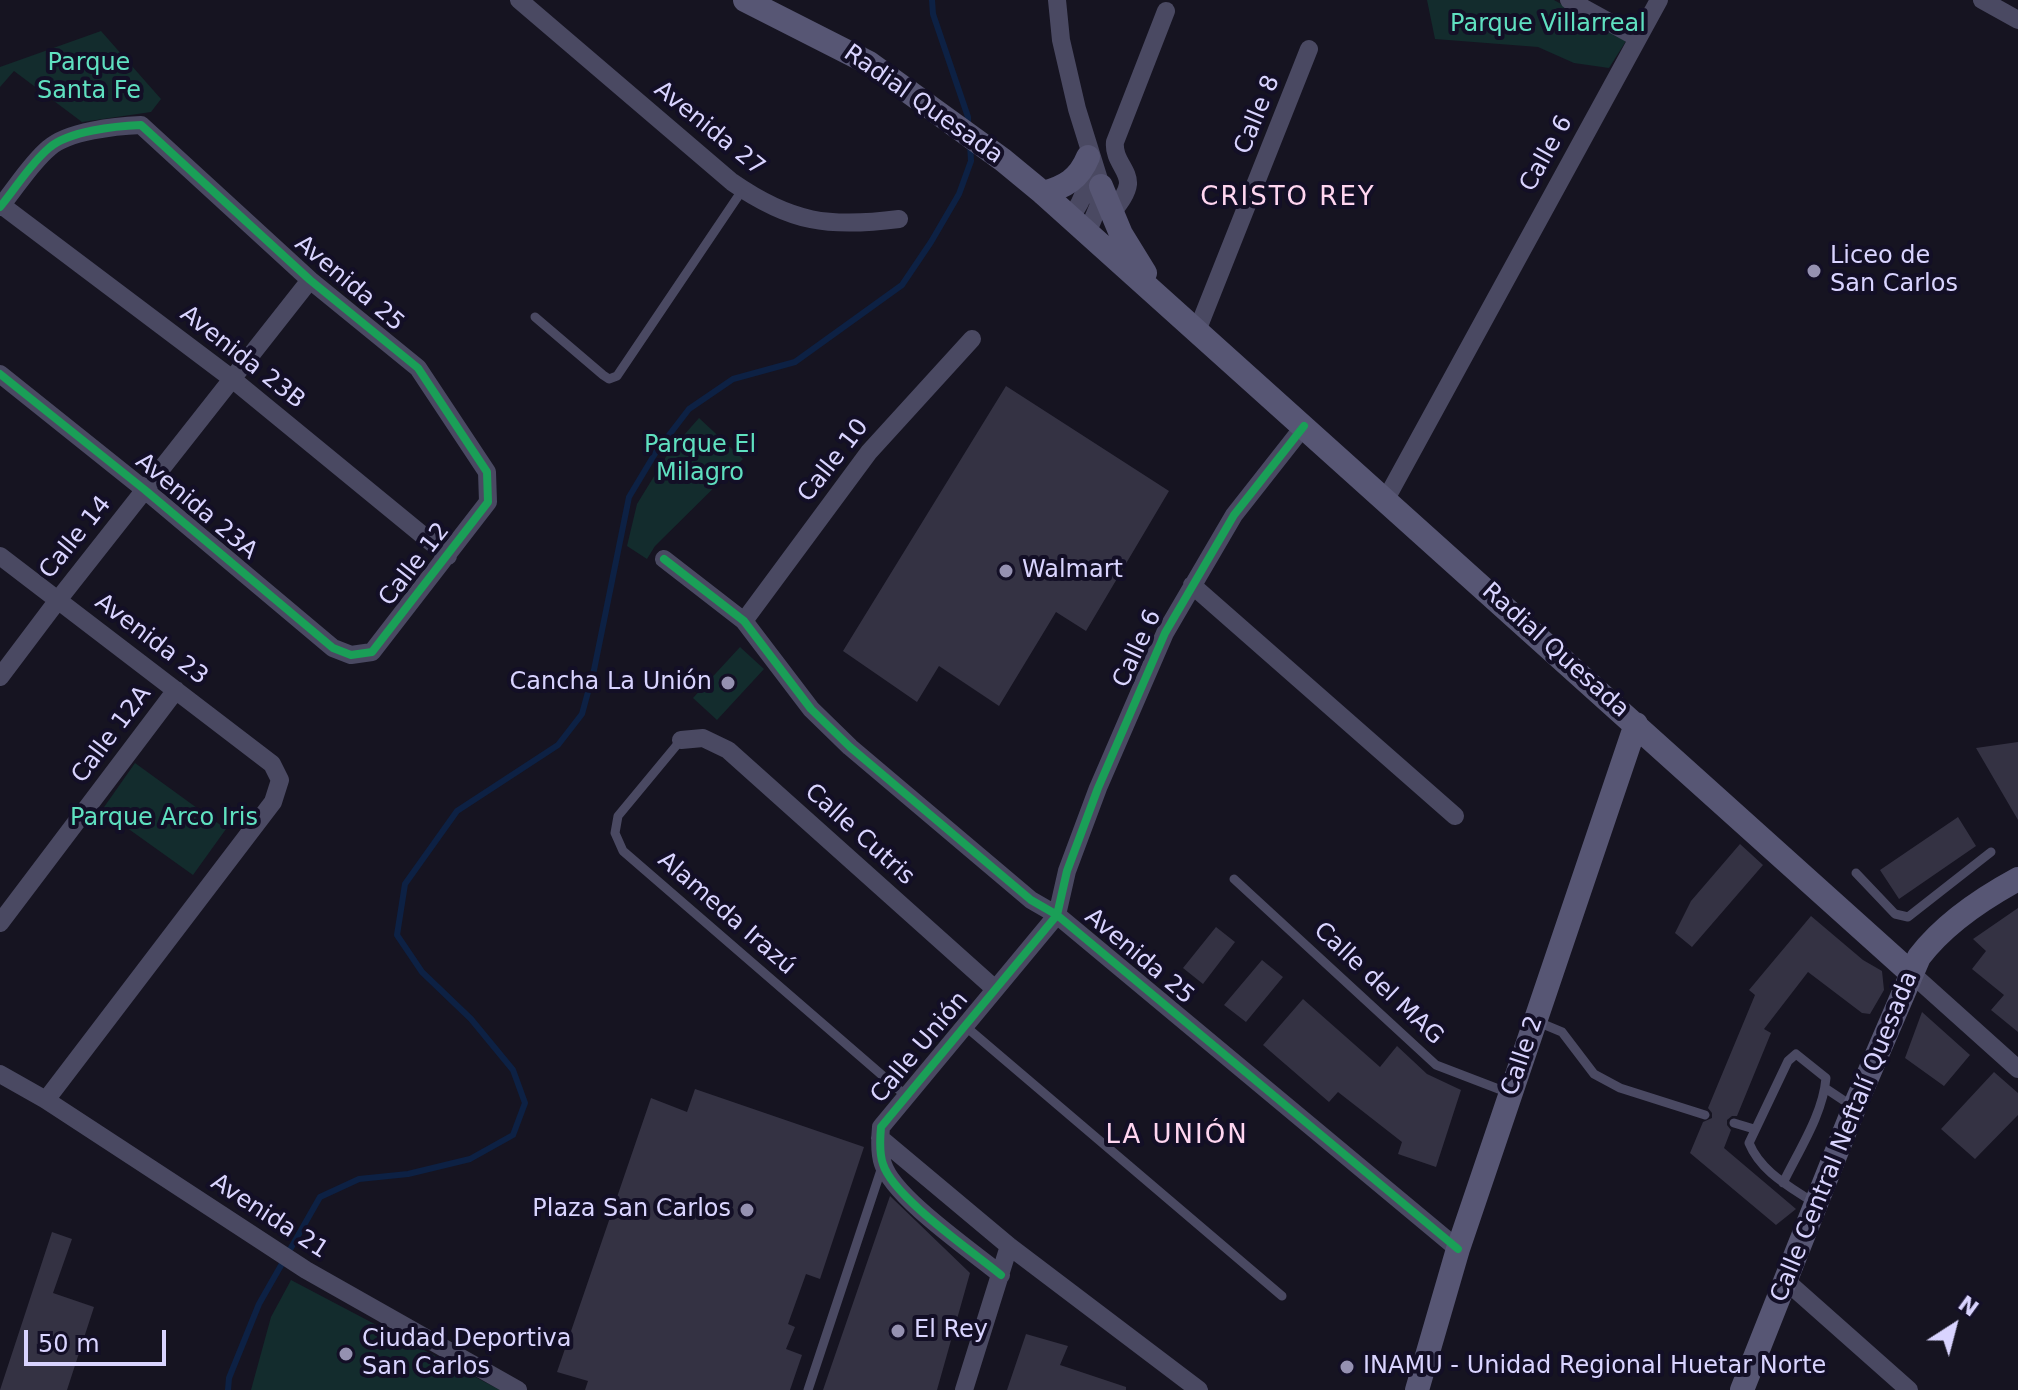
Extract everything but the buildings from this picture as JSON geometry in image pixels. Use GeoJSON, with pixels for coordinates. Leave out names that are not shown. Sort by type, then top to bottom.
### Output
{"type":"FeatureCollection","features":[{"type":"Feature","properties":{"kind":"main road","name":"Radial Quesada"},"geometry":{"type":"LineString","coordinates":[[745,0],[869,63],[1003,160],[1043,193],[1911,973]]}},
{"type":"Feature","properties":{"kind":"main road"},"geometry":{"type":"LineString","coordinates":[[1043,193],[1067,185],[1083,168],[1088,152]]}},
{"type":"Feature","properties":{"kind":"main road"},"geometry":{"type":"LineString","coordinates":[[1101,186],[1140,266],[1167,305]]}},
{"type":"Feature","properties":{"kind":"main road","name":"Calle 2"},"geometry":{"type":"LineString","coordinates":[[1417,1390],[1458,1249],[1636,724]]}},
{"type":"Feature","properties":{"kind":"main road","name":"Calle Central Neftalí Quesada"},"geometry":{"type":"LineString","coordinates":[[1742,1390],[1911,973],[1930,942],[1962,916],[2018,879]]}},
{"type":"Feature","properties":{"kind":"street","name":"Avenida 27"},"geometry":{"type":"LineString","coordinates":[[519,0],[760,201],[811,221],[839,224],[899,219]]}},
{"type":"Feature","properties":{"kind":"street"},"geometry":{"type":"LineString","coordinates":[[1057,0],[1061,40],[1077,109],[1101,186],[1098,207],[1080,224]]}},
{"type":"Feature","properties":{"kind":"street"},"geometry":{"type":"LineString","coordinates":[[1569,0],[1638,38]]}},
{"type":"Feature","properties":{"kind":"street","name":"Calle 6"},"geometry":{"type":"LineString","coordinates":[[1386,499],[1659,0]]}},
{"type":"Feature","properties":{"kind":"street"},"geometry":{"type":"LineString","coordinates":[[1982,0],[2018,20]]}},
{"type":"Feature","properties":{"kind":"street"},"geometry":{"type":"LineString","coordinates":[[1112,213],[1127,189],[1128,181],[1117,162],[1115,142],[1166,11]]}},
{"type":"Feature","properties":{"kind":"street","name":"Calle 8"},"geometry":{"type":"LineString","coordinates":[[1197,331],[1309,49]]}},
{"type":"Feature","properties":{"kind":"street","name":"Avenida 25"},"geometry":{"type":"LineString","coordinates":[[1,205],[49,147],[85,133],[141,125],[310,280],[418,368],[487,472],[488,502]]}},
{"type":"Feature","properties":{"kind":"street"},"geometry":{"type":"LineString","coordinates":[[1080,224],[1088,152]]}},
{"type":"Feature","properties":{"kind":"street","name":"Avenida 23B"},"geometry":{"type":"LineString","coordinates":[[1,205],[231,378],[448,556]]}},
{"type":"Feature","properties":{"kind":"street","name":"Calle 14"},"geometry":{"type":"LineString","coordinates":[[0,677],[310,280]]}},
{"type":"Feature","properties":{"kind":"street","name":"Calle 10"},"geometry":{"type":"LineString","coordinates":[[744,621],[869,452],[972,339]]}},
{"type":"Feature","properties":{"kind":"street","name":"Avenida 23A"},"geometry":{"type":"LineString","coordinates":[[0,374],[145,490],[333,648],[351,655],[372,652]]}},
{"type":"Feature","properties":{"kind":"street","name":"Calle 6"},"geometry":{"type":"LineString","coordinates":[[1057,915],[1067,871],[1098,788],[1165,633],[1234,515],[1304,426]]}},
{"type":"Feature","properties":{"kind":"street","name":"Calle 12"},"geometry":{"type":"LineString","coordinates":[[372,652],[488,502]]}},
{"type":"Feature","properties":{"kind":"street","name":"Avenida 23"},"geometry":{"type":"LineString","coordinates":[[0,556],[272,764],[280,780],[273,802],[46,1100]]}},
{"type":"Feature","properties":{"kind":"street","name":"Avenida 25"},"geometry":{"type":"LineString","coordinates":[[664,559],[744,621],[811,709],[850,747],[1031,900],[1057,915],[1458,1249]]}},
{"type":"Feature","properties":{"kind":"street"},"geometry":{"type":"LineString","coordinates":[[1192,585],[1455,816]]}},
{"type":"Feature","properties":{"kind":"street","name":"Calle 12A"},"geometry":{"type":"LineString","coordinates":[[0,923],[176,690]]}},
{"type":"Feature","properties":{"kind":"street","name":"Calle Cutris"},"geometry":{"type":"LineString","coordinates":[[681,740],[703,738],[728,750],[995,989]]}},
{"type":"Feature","properties":{"kind":"street","name":"Calle Unión"},"geometry":{"type":"LineString","coordinates":[[883,1164],[880,1138],[885,1119],[1057,915]]}},
{"type":"Feature","properties":{"kind":"street"},"geometry":{"type":"LineString","coordinates":[[1911,973],[2018,1069]]}},
{"type":"Feature","properties":{"kind":"street","name":"Avenida 21"},"geometry":{"type":"LineString","coordinates":[[0,1074],[46,1100],[306,1270],[518,1390]]}},
{"type":"Feature","properties":{"kind":"street","name":"Calle Unión"},"geometry":{"type":"LineString","coordinates":[[880,1138],[1009,1246],[1199,1390]]}},
{"type":"Feature","properties":{"kind":"street"},"geometry":{"type":"LineString","coordinates":[[883,1164],[892,1181],[918,1207],[1001,1275]]}},
{"type":"Feature","properties":{"kind":"street"},"geometry":{"type":"LineString","coordinates":[[964,1390],[1009,1246]]}},
{"type":"Feature","properties":{"kind":"street"},"geometry":{"type":"LineString","coordinates":[[1785,1280],[1909,1390]]}},
{"type":"Feature","properties":{"kind":"lane"},"geometry":{"type":"LineString","coordinates":[[535,317],[603,375],[609,379],[617,376],[743,189]]}},
{"type":"Feature","properties":{"kind":"lane","name":"Alameda Irazú"},"geometry":{"type":"LineString","coordinates":[[681,740],[618,816],[615,833],[623,851],[905,1095]]}},
{"type":"Feature","properties":{"kind":"lane"},"geometry":{"type":"LineString","coordinates":[[1856,873],[1895,914],[1908,917],[1991,852]]}},
{"type":"Feature","properties":{"kind":"lane","name":"Calle del MAG"},"geometry":{"type":"LineString","coordinates":[[1234,879],[1436,1065],[1510,1094]]}},
{"type":"Feature","properties":{"kind":"lane"},"geometry":{"type":"LineString","coordinates":[[1535,1021],[1562,1032],[1594,1074],[1620,1088],[1705,1115]]}},
{"type":"Feature","properties":{"kind":"lane"},"geometry":{"type":"LineString","coordinates":[[964,1025],[1282,1296]]}},
{"type":"Feature","properties":{"kind":"lane"},"geometry":{"type":"LineString","coordinates":[[1783,1183],[1818,1110],[1825,1088],[1826,1078],[1796,1054],[1788,1061],[1749,1143],[1756,1159],[1783,1183],[1815,1204]]}},
{"type":"Feature","properties":{"kind":"lane"},"geometry":{"type":"LineString","coordinates":[[1825,1088],[1854,1108]]}},
{"type":"Feature","properties":{"kind":"lane"},"geometry":{"type":"LineString","coordinates":[[1734,1123],[1754,1129]]}},
{"type":"Feature","properties":{"kind":"lane"},"geometry":{"type":"LineString","coordinates":[[808,1390],[883,1164]]}},
{"type":"Feature","properties":{"kind":"green space","name":"Parque Villarreal"},"geometry":{"type":"Polygon","coordinates":[[[1427,0],[1554,0],[1626,41],[1609,68],[1574,63],[1538,47],[1435,39],[1427,0]]]}},
{"type":"Feature","properties":{"kind":"green space","name":"Parque Santa Fe"},"geometry":{"type":"Polygon","coordinates":[[[101,31],[161,99],[151,112],[82,122],[14,71],[0,87],[0,67],[101,31]]]}},
{"type":"Feature","properties":{"kind":"green space","name":"Parque El Milagro"},"geometry":{"type":"Polygon","coordinates":[[[699,418],[743,459],[655,546],[647,559],[627,546],[637,504],[669,452],[699,418]]]}},
{"type":"Feature","properties":{"kind":"green space","name":"Cancha La Unión"},"geometry":{"type":"Polygon","coordinates":[[[740,647],[764,669],[717,720],[693,698],[740,647]]]}},
{"type":"Feature","properties":{"kind":"green space","name":"Parque Arco Iris"},"geometry":{"type":"Polygon","coordinates":[[[135,763],[226,829],[193,875],[102,810],[135,763]]]}},
{"type":"Feature","properties":{"kind":"green space","name":"Ciudad Deportiva San Carlos"},"geometry":{"type":"Polygon","coordinates":[[[291,1280],[500,1390],[251,1390],[271,1317],[291,1280]]]}},
{"type":"Feature","properties":{"kind":"waterway"},"geometry":{"type":"LineString","coordinates":[[932,0],[933,14],[968,117],[968,128]]}},
{"type":"Feature","properties":{"kind":"waterway"},"geometry":{"type":"LineString","coordinates":[[228,1390],[229,1378],[259,1304],[320,1197],[359,1179],[408,1174],[470,1159],[513,1135],[525,1103],[513,1070],[471,1019],[422,972],[397,935],[405,884],[457,811],[558,745],[582,714],[594,670],[629,497],[656,452],[689,409],[733,379],[795,362],[902,285],[959,194],[971,161],[970,143]]}},
{"type":"Feature","properties":{"kind":"cycle path"},"geometry":{"type":"LineString","coordinates":[[0,207],[36,161],[57,142],[93,130],[141,125],[310,280],[418,368],[487,472],[488,502],[372,652],[351,655],[333,648],[145,490],[0,374]]}},
{"type":"Feature","properties":{"kind":"cycle path"},"geometry":{"type":"LineString","coordinates":[[1001,1275],[935,1223],[902,1192],[883,1164],[881,1127],[1057,915],[1067,871],[1098,788],[1165,633],[1234,515],[1304,426]]}},
{"type":"Feature","properties":{"kind":"cycle path"},"geometry":{"type":"LineString","coordinates":[[664,559],[744,621],[811,709],[850,747],[1031,900],[1057,915],[1458,1249]]}},
{"type":"Feature","properties":{"kind":"place","name":"Liceo de San Carlos"},"geometry":{"type":"Point","coordinates":[1814,271]}},
{"type":"Feature","properties":{"kind":"place","name":"Walmart"},"geometry":{"type":"Point","coordinates":[1006,571]}},
{"type":"Feature","properties":{"kind":"place","name":"Cancha La Unión"},"geometry":{"type":"Point","coordinates":[728,683]}},
{"type":"Feature","properties":{"kind":"place","name":"Plaza San Carlos"},"geometry":{"type":"Point","coordinates":[747,1210]}},
{"type":"Feature","properties":{"kind":"place","name":"El Rey"},"geometry":{"type":"Point","coordinates":[898,1331]}},
{"type":"Feature","properties":{"kind":"place","name":"Ciudad Deportiva San Carlos"},"geometry":{"type":"Point","coordinates":[346,1354]}},
{"type":"Feature","properties":{"kind":"place","name":"INAMU - Unidad Regional Huetar Norte"},"geometry":{"type":"Point","coordinates":[1347,1367]}},
{"type":"Feature","properties":{"kind":"district","name":"CRISTO REY"},"geometry":{"type":"Point","coordinates":[1288,198]}},
{"type":"Feature","properties":{"kind":"district","name":"LA UNIÓN"},"geometry":{"type":"Point","coordinates":[1177,1136]}}]}
